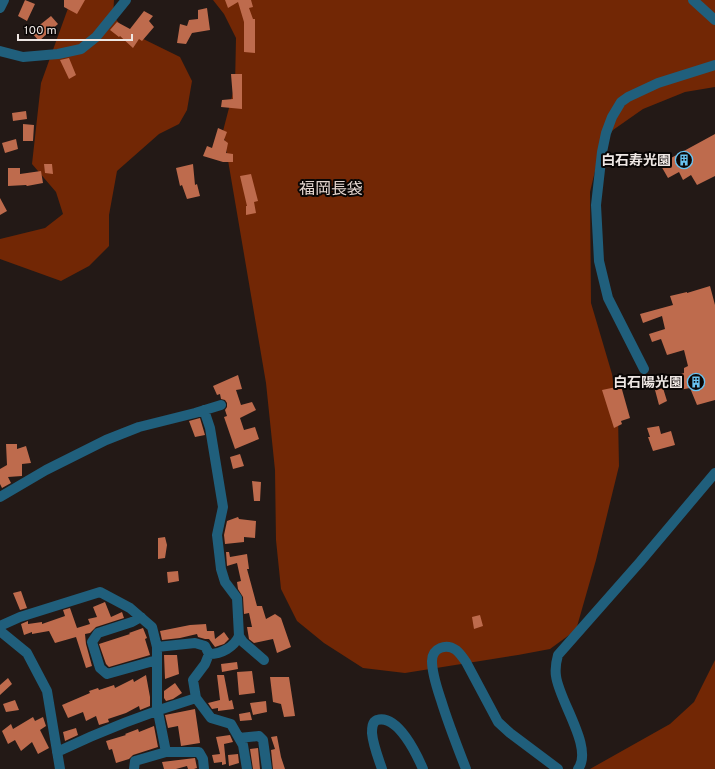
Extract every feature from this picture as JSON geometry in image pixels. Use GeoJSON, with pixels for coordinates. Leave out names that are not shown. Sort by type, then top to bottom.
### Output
{"type":"FeatureCollection","features":[{"type":"Feature","properties":{"kind":"street"},"geometry":{"type":"LineString","coordinates":[[0,8],[4,0]]}},
{"type":"Feature","properties":{"kind":"street"},"geometry":{"type":"LineString","coordinates":[[0,52],[23,57],[58,54],[81,49],[96,37],[126,0]]}},
{"type":"Feature","properties":{"kind":"street"},"geometry":{"type":"LineString","coordinates":[[693,0],[715,20]]}},
{"type":"Feature","properties":{"kind":"street"},"geometry":{"type":"LineString","coordinates":[[644,369],[608,298],[599,261],[596,205],[602,152],[606,133],[612,117],[621,102],[628,97],[658,82],[715,65]]}},
{"type":"Feature","properties":{"kind":"street"},"geometry":{"type":"LineString","coordinates":[[0,497],[46,470],[106,440],[139,427],[221,405]]}},
{"type":"Feature","properties":{"kind":"street"},"geometry":{"type":"LineString","coordinates":[[204,410],[210,428],[223,507],[217,535],[221,569],[225,582],[237,598],[239,636],[236,643],[218,654],[209,654]]}},
{"type":"Feature","properties":{"kind":"street"},"geometry":{"type":"LineString","coordinates":[[578,769],[583,760],[583,753],[580,739],[556,677],[556,663],[558,655],[592,618],[715,473]]}},
{"type":"Feature","properties":{"kind":"street"},"geometry":{"type":"LineString","coordinates":[[0,626],[20,617],[100,592],[130,608],[152,627],[157,647],[158,709],[166,752]]}},
{"type":"Feature","properties":{"kind":"street"},"geometry":{"type":"LineString","coordinates":[[141,617],[132,622],[98,633],[92,642],[100,668],[107,674],[157,660]]}},
{"type":"Feature","properties":{"kind":"street"},"geometry":{"type":"LineString","coordinates":[[0,631],[27,653],[47,691],[60,769]]}},
{"type":"Feature","properties":{"kind":"street"},"geometry":{"type":"LineString","coordinates":[[239,636],[243,642],[264,660]]}},
{"type":"Feature","properties":{"kind":"street"},"geometry":{"type":"LineString","coordinates":[[157,647],[195,643],[205,646],[209,654],[205,664],[193,680],[196,698],[211,718],[231,724],[243,744],[247,769]]}},
{"type":"Feature","properties":{"kind":"street"},"geometry":{"type":"LineString","coordinates":[[466,769],[442,704],[434,676],[432,659],[434,653],[441,647],[451,648],[460,654],[466,662],[495,716],[503,727],[558,769]]}},
{"type":"Feature","properties":{"kind":"street"},"geometry":{"type":"LineString","coordinates":[[57,752],[100,731],[158,709],[196,698]]}},
{"type":"Feature","properties":{"kind":"street"},"geometry":{"type":"LineString","coordinates":[[382,769],[374,745],[372,732],[372,725],[375,721],[379,720],[390,722],[398,727],[410,742],[423,769]]}},
{"type":"Feature","properties":{"kind":"street"},"geometry":{"type":"LineString","coordinates":[[239,738],[259,736],[263,740],[267,769]]}},
{"type":"Feature","properties":{"kind":"street"},"geometry":{"type":"LineString","coordinates":[[134,769],[135,761],[166,752],[199,752],[203,759],[204,769]]}},
{"type":"Feature","properties":{"kind":"shaded area"},"geometry":{"type":"Polygon","coordinates":[[[71,0],[114,0],[113,16],[125,30],[180,57],[192,81],[187,110],[179,124],[159,134],[117,171],[109,215],[109,246],[89,266],[61,281],[0,259],[0,239],[45,228],[63,214],[56,192],[32,164],[41,83],[71,0]]]}},
{"type":"Feature","properties":{"kind":"shaded area"},"geometry":{"type":"Polygon","coordinates":[[[213,0],[715,0],[715,87],[685,92],[643,109],[613,130],[601,146],[590,192],[591,303],[612,374],[618,416],[619,466],[596,560],[576,630],[550,649],[405,673],[363,668],[324,643],[297,621],[281,589],[276,540],[275,470],[266,383],[223,131],[235,85],[236,38],[224,14],[213,0]]]}},
{"type":"Feature","properties":{"kind":"shaded area"},"geometry":{"type":"Polygon","coordinates":[[[715,660],[715,769],[590,769],[670,724],[694,702],[715,660]]]}},
{"type":"Feature","properties":{"kind":"building"},"geometry":{"type":"Polygon","coordinates":[[[25,0],[35,4],[27,21],[18,16],[25,0]]]}},
{"type":"Feature","properties":{"kind":"building"},"geometry":{"type":"Polygon","coordinates":[[[64,0],[85,0],[77,14],[64,7],[64,0]]]}},
{"type":"Feature","properties":{"kind":"building"},"geometry":{"type":"Polygon","coordinates":[[[225,0],[251,0],[253,7],[249,8],[253,19],[255,19],[255,53],[244,52],[244,22],[238,2],[228,8],[225,0]]]}},
{"type":"Feature","properties":{"kind":"building"},"geometry":{"type":"Polygon","coordinates":[[[207,8],[210,30],[192,33],[186,44],[177,43],[180,24],[187,26],[189,20],[198,19],[198,10],[207,8]]]}},
{"type":"Feature","properties":{"kind":"building"},"geometry":{"type":"Polygon","coordinates":[[[144,11],[153,16],[149,21],[154,27],[142,41],[139,39],[133,48],[120,36],[119,37],[110,30],[117,22],[130,29],[144,11]]]}},
{"type":"Feature","properties":{"kind":"building"},"geometry":{"type":"Polygon","coordinates":[[[51,16],[58,24],[39,41],[31,32],[51,16]]]}},
{"type":"Feature","properties":{"kind":"building"},"geometry":{"type":"Polygon","coordinates":[[[69,58],[76,75],[69,79],[60,60],[69,58]]]}},
{"type":"Feature","properties":{"kind":"building"},"geometry":{"type":"Polygon","coordinates":[[[231,74],[242,74],[242,109],[221,107],[222,100],[233,99],[231,74]]]}},
{"type":"Feature","properties":{"kind":"building"},"geometry":{"type":"Polygon","coordinates":[[[26,111],[27,119],[13,121],[12,113],[26,111]]]}},
{"type":"Feature","properties":{"kind":"building"},"geometry":{"type":"Polygon","coordinates":[[[23,124],[34,125],[33,141],[23,141],[23,124]]]}},
{"type":"Feature","properties":{"kind":"building"},"geometry":{"type":"Polygon","coordinates":[[[218,128],[227,132],[224,140],[228,143],[226,153],[233,154],[233,162],[223,162],[203,156],[207,146],[212,148],[218,128]]]}},
{"type":"Feature","properties":{"kind":"building","name":"白石寿光園"},"geometry":{"type":"Polygon","coordinates":[[[715,134],[715,176],[697,185],[691,175],[683,180],[679,172],[668,178],[660,164],[715,134]]]}},
{"type":"Feature","properties":{"kind":"building"},"geometry":{"type":"Polygon","coordinates":[[[16,139],[18,149],[5,153],[2,143],[16,139]]]}},
{"type":"Feature","properties":{"kind":"building"},"geometry":{"type":"Polygon","coordinates":[[[44,164],[52,164],[53,174],[45,173],[44,164]]]}},
{"type":"Feature","properties":{"kind":"building"},"geometry":{"type":"Polygon","coordinates":[[[193,164],[195,185],[197,184],[200,196],[187,199],[182,185],[180,186],[176,168],[193,164]]]}},
{"type":"Feature","properties":{"kind":"building"},"geometry":{"type":"Polygon","coordinates":[[[8,168],[20,168],[20,174],[41,171],[43,183],[27,186],[8,186],[8,168]]]}},
{"type":"Feature","properties":{"kind":"building"},"geometry":{"type":"Polygon","coordinates":[[[251,174],[258,201],[254,202],[256,213],[246,215],[247,206],[240,176],[251,174]]]}},
{"type":"Feature","properties":{"kind":"building"},"geometry":{"type":"Polygon","coordinates":[[[0,198],[7,211],[0,215],[0,198]]]}},
{"type":"Feature","properties":{"kind":"building"},"geometry":{"type":"Polygon","coordinates":[[[710,286],[715,305],[715,400],[697,405],[690,388],[679,390],[675,376],[684,373],[684,368],[688,366],[684,350],[667,355],[661,339],[652,342],[649,334],[665,329],[662,316],[643,323],[640,314],[673,305],[670,296],[687,293],[710,286]]]}},
{"type":"Feature","properties":{"kind":"building"},"geometry":{"type":"Polygon","coordinates":[[[238,375],[242,389],[236,390],[241,405],[252,402],[256,410],[240,418],[244,430],[255,427],[259,439],[235,449],[224,417],[227,416],[225,410],[227,403],[225,400],[221,399],[220,394],[217,395],[213,386],[238,375]]]}},
{"type":"Feature","properties":{"kind":"building"},"geometry":{"type":"Polygon","coordinates":[[[621,386],[630,418],[621,421],[622,424],[614,428],[602,390],[621,386]]]}},
{"type":"Feature","properties":{"kind":"building"},"geometry":{"type":"Polygon","coordinates":[[[663,388],[667,401],[659,405],[655,390],[663,388]]]}},
{"type":"Feature","properties":{"kind":"building"},"geometry":{"type":"Polygon","coordinates":[[[200,418],[205,435],[195,437],[189,421],[200,418]]]}},
{"type":"Feature","properties":{"kind":"building"},"geometry":{"type":"Polygon","coordinates":[[[659,426],[661,434],[671,431],[675,445],[653,451],[648,437],[650,437],[647,428],[659,426]]]}},
{"type":"Feature","properties":{"kind":"building"},"geometry":{"type":"Polygon","coordinates":[[[6,444],[17,444],[17,449],[26,446],[31,463],[22,464],[22,476],[8,477],[11,483],[2,488],[0,484],[0,469],[7,465],[6,444]]]}},
{"type":"Feature","properties":{"kind":"building"},"geometry":{"type":"Polygon","coordinates":[[[240,454],[244,466],[233,469],[230,457],[240,454]]]}},
{"type":"Feature","properties":{"kind":"building"},"geometry":{"type":"Polygon","coordinates":[[[252,481],[261,482],[260,501],[254,501],[252,481]]]}},
{"type":"Feature","properties":{"kind":"building"},"geometry":{"type":"Polygon","coordinates":[[[238,517],[239,519],[256,521],[255,538],[244,537],[244,542],[225,544],[224,535],[227,521],[238,517]]]}},
{"type":"Feature","properties":{"kind":"building"},"geometry":{"type":"Polygon","coordinates":[[[165,537],[167,545],[165,558],[158,559],[158,538],[165,537]]]}},
{"type":"Feature","properties":{"kind":"building"},"geometry":{"type":"Polygon","coordinates":[[[226,552],[229,552],[230,557],[247,554],[249,569],[247,569],[257,606],[262,606],[266,619],[275,614],[281,618],[291,647],[277,653],[273,639],[254,643],[249,639],[247,627],[252,627],[249,613],[244,614],[243,597],[238,589],[237,582],[241,581],[237,563],[227,566],[226,552]]]}},
{"type":"Feature","properties":{"kind":"building"},"geometry":{"type":"Polygon","coordinates":[[[178,571],[179,581],[168,583],[167,572],[178,571]]]}},
{"type":"Feature","properties":{"kind":"building"},"geometry":{"type":"Polygon","coordinates":[[[21,591],[27,608],[20,610],[13,593],[21,591]]]}},
{"type":"Feature","properties":{"kind":"building"},"geometry":{"type":"Polygon","coordinates":[[[105,602],[111,617],[122,612],[124,618],[96,627],[90,633],[85,634],[92,666],[86,668],[76,637],[55,643],[49,631],[32,634],[32,632],[24,635],[21,624],[28,621],[28,624],[42,622],[42,624],[65,616],[63,610],[70,608],[77,628],[90,624],[88,619],[97,617],[93,607],[105,602]]]}},
{"type":"Feature","properties":{"kind":"building"},"geometry":{"type":"Polygon","coordinates":[[[480,615],[483,626],[474,629],[472,617],[480,615]]]}},
{"type":"Feature","properties":{"kind":"building"},"geometry":{"type":"Polygon","coordinates":[[[206,624],[207,631],[214,631],[215,639],[224,632],[229,639],[224,644],[215,647],[209,639],[198,637],[197,634],[162,640],[160,631],[190,625],[206,624]]]}},
{"type":"Feature","properties":{"kind":"building"},"geometry":{"type":"Polygon","coordinates":[[[143,628],[147,638],[145,639],[150,655],[109,667],[106,664],[99,644],[143,628]]]}},
{"type":"Feature","properties":{"kind":"building"},"geometry":{"type":"Polygon","coordinates":[[[164,655],[177,655],[179,674],[165,679],[164,655]]]}},
{"type":"Feature","properties":{"kind":"building"},"geometry":{"type":"Polygon","coordinates":[[[237,662],[238,669],[222,672],[221,664],[237,662]]]}},
{"type":"Feature","properties":{"kind":"building"},"geometry":{"type":"Polygon","coordinates":[[[252,671],[255,693],[239,695],[237,672],[252,671]]]}},
{"type":"Feature","properties":{"kind":"building"},"geometry":{"type":"Polygon","coordinates":[[[146,675],[150,706],[140,710],[139,706],[126,713],[108,719],[109,722],[99,725],[96,716],[86,721],[83,712],[68,718],[62,705],[90,693],[89,691],[98,688],[99,690],[114,685],[115,688],[133,679],[134,682],[146,675]]]}},
{"type":"Feature","properties":{"kind":"building"},"geometry":{"type":"Polygon","coordinates":[[[217,675],[224,675],[229,701],[232,700],[234,709],[218,711],[218,708],[212,709],[208,703],[220,700],[217,675]]]}},
{"type":"Feature","properties":{"kind":"building"},"geometry":{"type":"Polygon","coordinates":[[[270,677],[289,677],[295,716],[284,717],[281,704],[273,702],[270,677]]]}},
{"type":"Feature","properties":{"kind":"building"},"geometry":{"type":"Polygon","coordinates":[[[8,678],[12,684],[0,695],[0,685],[8,678]]]}},
{"type":"Feature","properties":{"kind":"building"},"geometry":{"type":"Polygon","coordinates":[[[175,683],[182,693],[173,699],[166,701],[164,698],[164,691],[175,683]]]}},
{"type":"Feature","properties":{"kind":"building"},"geometry":{"type":"Polygon","coordinates":[[[15,700],[19,710],[6,712],[3,704],[15,700]]]}},
{"type":"Feature","properties":{"kind":"building"},"geometry":{"type":"Polygon","coordinates":[[[266,701],[267,712],[253,715],[250,703],[266,701]]]}},
{"type":"Feature","properties":{"kind":"building"},"geometry":{"type":"Polygon","coordinates":[[[195,709],[200,743],[181,746],[178,726],[168,728],[165,715],[195,709]]]}},
{"type":"Feature","properties":{"kind":"building"},"geometry":{"type":"Polygon","coordinates":[[[250,712],[252,720],[240,721],[239,714],[250,712]]]}},
{"type":"Feature","properties":{"kind":"building"},"geometry":{"type":"Polygon","coordinates":[[[33,717],[35,721],[43,717],[46,726],[40,730],[49,748],[38,754],[32,742],[21,751],[15,740],[8,744],[2,731],[11,724],[13,729],[33,717]]]}},
{"type":"Feature","properties":{"kind":"building"},"geometry":{"type":"Polygon","coordinates":[[[154,726],[158,747],[133,755],[129,759],[116,763],[112,749],[109,750],[106,741],[126,735],[125,734],[138,729],[139,732],[154,726]]]}},
{"type":"Feature","properties":{"kind":"building"},"geometry":{"type":"Polygon","coordinates":[[[76,728],[78,735],[65,741],[63,732],[76,728]]]}},
{"type":"Feature","properties":{"kind":"building"},"geometry":{"type":"Polygon","coordinates":[[[230,735],[233,742],[224,744],[226,764],[222,765],[222,762],[214,763],[212,755],[220,754],[216,737],[230,735]]]}},
{"type":"Feature","properties":{"kind":"building"},"geometry":{"type":"Polygon","coordinates":[[[277,736],[285,769],[273,769],[271,750],[275,749],[271,737],[277,736]]]}},
{"type":"Feature","properties":{"kind":"building"},"geometry":{"type":"Polygon","coordinates":[[[258,748],[260,769],[253,769],[250,749],[258,748]]]}},
{"type":"Feature","properties":{"kind":"building"},"geometry":{"type":"Polygon","coordinates":[[[238,754],[239,763],[229,766],[228,755],[238,754]]]}},
{"type":"Feature","properties":{"kind":"building"},"geometry":{"type":"Polygon","coordinates":[[[195,758],[197,768],[194,769],[188,769],[187,766],[176,769],[164,769],[162,762],[195,758]]]}},
{"type":"Feature","properties":{"kind":"place","name":"白石寿光園"},"geometry":{"type":"Point","coordinates":[684,160]}},
{"type":"Feature","properties":{"kind":"place","name":"白石陽光園"},"geometry":{"type":"Point","coordinates":[696,382]}},
{"type":"Feature","properties":{"kind":"district","name":"福岡長袋"},"geometry":{"type":"Point","coordinates":[331,188]}}]}
